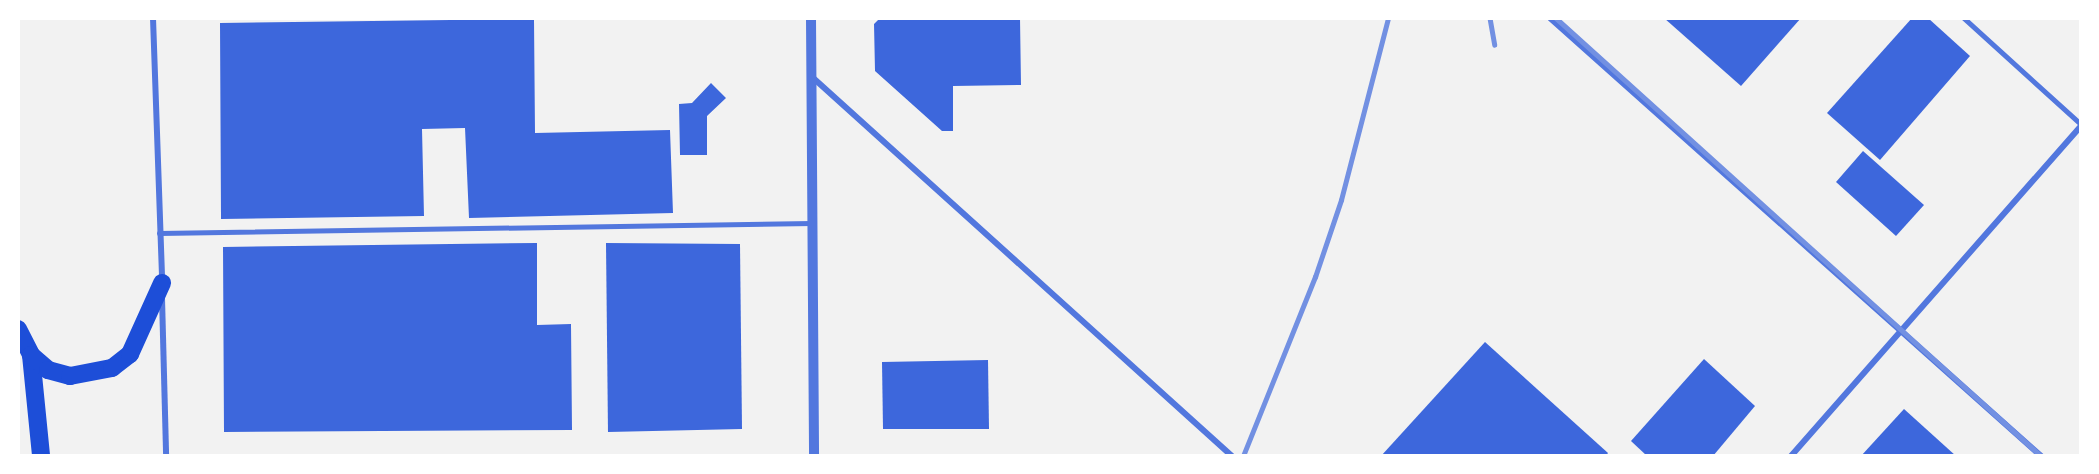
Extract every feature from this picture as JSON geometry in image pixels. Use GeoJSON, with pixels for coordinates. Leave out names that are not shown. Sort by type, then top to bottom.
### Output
{"type":"FeatureCollection","features":[{"type":"Feature","properties":{"kind":"highway"},"geometry":{"type":"LineString","coordinates":[[31,355],[48,370],[70,376],[99,374],[112,368],[130,354],[162,283]]}},
{"type":"Feature","properties":{"kind":"highway"},"geometry":{"type":"LineString","coordinates":[[18,329],[31,355],[42,456]]}},
{"type":"Feature","properties":{"kind":"street"},"geometry":{"type":"LineString","coordinates":[[153,18],[166,456]]}},
{"type":"Feature","properties":{"kind":"street"},"geometry":{"type":"LineString","coordinates":[[811,18],[814,456]]}},
{"type":"Feature","properties":{"kind":"street"},"geometry":{"type":"LineString","coordinates":[[1550,18],[2041,456]]}},
{"type":"Feature","properties":{"kind":"street"},"geometry":{"type":"LineString","coordinates":[[811,76],[1232,456]]}},
{"type":"Feature","properties":{"kind":"street"},"geometry":{"type":"LineString","coordinates":[[1791,456],[2081,125]]}},
{"type":"Feature","properties":{"kind":"lane"},"geometry":{"type":"LineString","coordinates":[[1965,18],[2081,125]]}},
{"type":"Feature","properties":{"kind":"lane"},"geometry":{"type":"LineString","coordinates":[[159,233],[812,223]]}},
{"type":"Feature","properties":{"kind":"building"},"geometry":{"type":"Polygon","coordinates":[[[880,18],[1020,18],[1021,85],[953,86],[953,131],[942,131],[875,71],[874,24],[880,18]]]}},
{"type":"Feature","properties":{"kind":"building"},"geometry":{"type":"Polygon","coordinates":[[[1664,18],[1801,18],[1741,86],[1664,18]]]}},
{"type":"Feature","properties":{"kind":"building"},"geometry":{"type":"Polygon","coordinates":[[[1912,18],[1928,18],[1970,56],[1880,160],[1827,113],[1912,18]]]}},
{"type":"Feature","properties":{"kind":"building"},"geometry":{"type":"Polygon","coordinates":[[[534,19],[535,133],[670,130],[673,213],[469,218],[465,128],[422,129],[424,216],[221,219],[220,23],[534,19]]]}},
{"type":"Feature","properties":{"kind":"building"},"geometry":{"type":"Polygon","coordinates":[[[711,83],[726,98],[707,116],[707,155],[680,155],[679,104],[692,103],[711,83]]]}},
{"type":"Feature","properties":{"kind":"building"},"geometry":{"type":"Polygon","coordinates":[[[1863,151],[1924,205],[1896,236],[1836,182],[1863,151]]]}},
{"type":"Feature","properties":{"kind":"building"},"geometry":{"type":"Polygon","coordinates":[[[537,243],[537,325],[571,324],[572,430],[224,432],[223,247],[537,243]]]}},
{"type":"Feature","properties":{"kind":"building"},"geometry":{"type":"Polygon","coordinates":[[[606,243],[740,244],[742,429],[608,432],[606,243]]]}},
{"type":"Feature","properties":{"kind":"building"},"geometry":{"type":"Polygon","coordinates":[[[1485,342],[1608,453],[1606,456],[1381,456],[1485,342]]]}},
{"type":"Feature","properties":{"kind":"building"},"geometry":{"type":"Polygon","coordinates":[[[1704,359],[1755,406],[1713,456],[1647,456],[1631,441],[1704,359]]]}},
{"type":"Feature","properties":{"kind":"building"},"geometry":{"type":"Polygon","coordinates":[[[988,360],[989,429],[883,429],[882,362],[988,360]]]}},
{"type":"Feature","properties":{"kind":"building"},"geometry":{"type":"Polygon","coordinates":[[[1904,409],[1956,456],[1861,456],[1904,409]]]}},
{"type":"Feature","properties":{"kind":"railway"},"geometry":{"type":"LineString","coordinates":[[1243,456],[1315,277],[1341,200],[1388,18]]}},
{"type":"Feature","properties":{"kind":"railway"},"geometry":{"type":"LineString","coordinates":[[1490,18],[1495,45]]}},
{"type":"Feature","properties":{"kind":"railway"},"geometry":{"type":"LineString","coordinates":[[1556,18],[2041,456]]}}]}
